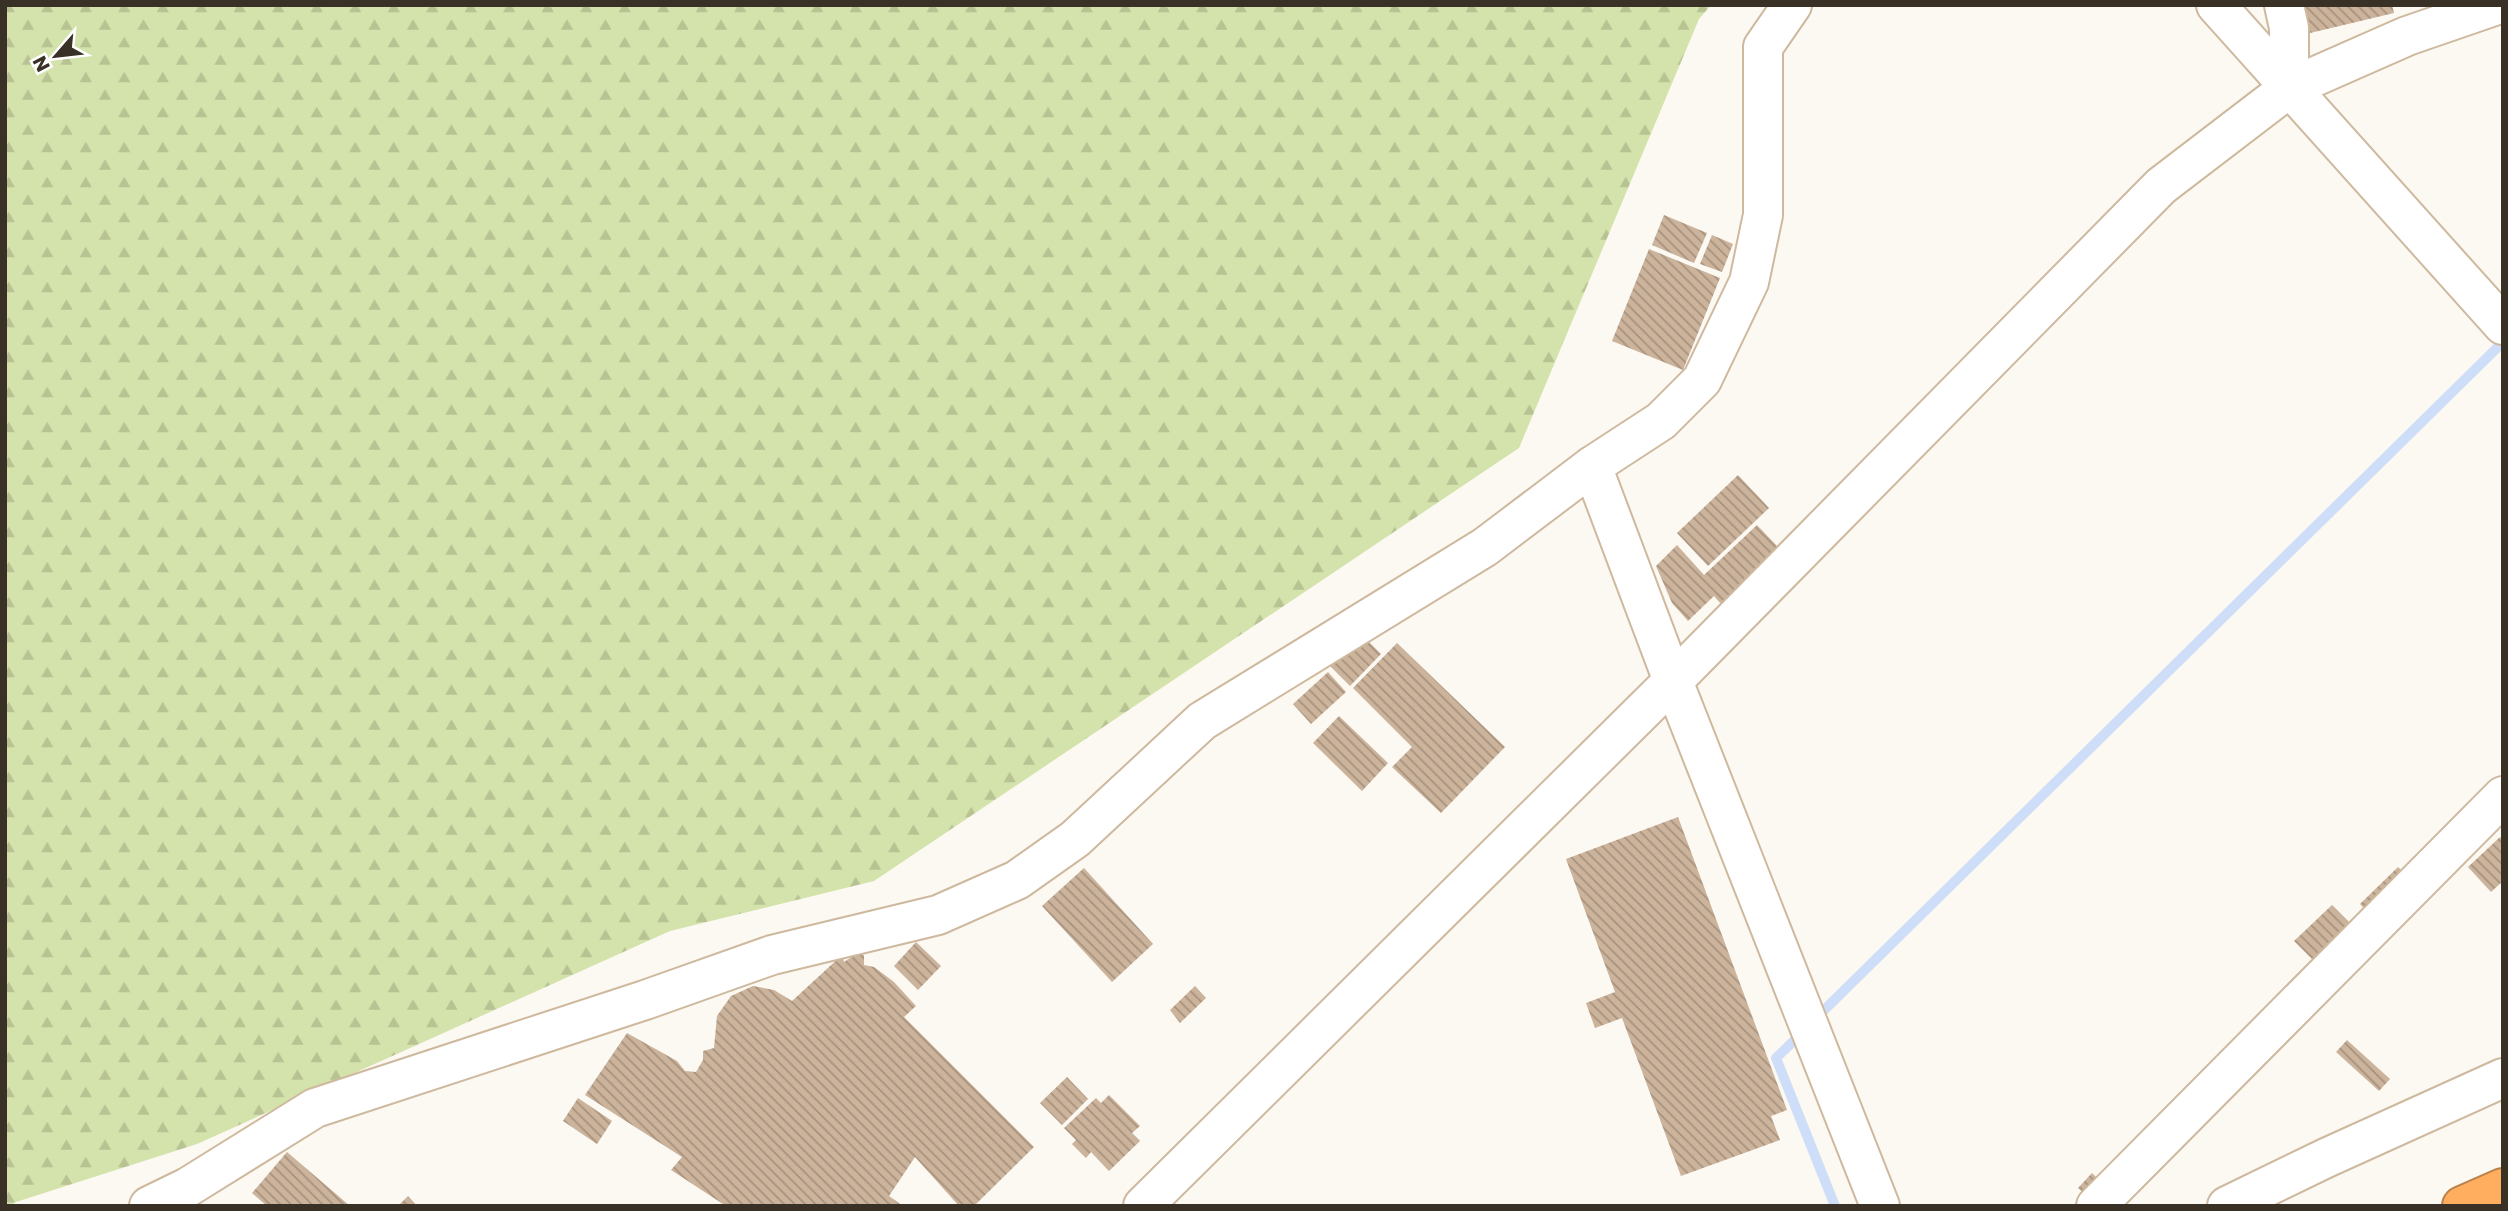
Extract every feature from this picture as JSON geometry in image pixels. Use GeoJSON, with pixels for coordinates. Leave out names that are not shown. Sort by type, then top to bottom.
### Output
{"type":"FeatureCollection","features":[{"type":"Feature","properties":{"kind":"highway"},"geometry":{"type":"LineString","coordinates":[[2462,1206],[2503,1188]]}},
{"type":"Feature","properties":{"kind":"street"},"geometry":{"type":"LineString","coordinates":[[149,1206],[198,1196],[315,1108],[645,1000],[772,955],[938,915],[1017,880],[1075,839],[1202,721],[1485,547],[1591,466],[1661,421],[1702,380],[1749,282],[1763,215],[1763,47],[1793,5]]}},
{"type":"Feature","properties":{"kind":"street"},"geometry":{"type":"LineString","coordinates":[[2216,5],[2503,325]]}},
{"type":"Feature","properties":{"kind":"street"},"geometry":{"type":"LineString","coordinates":[[2284,5],[2289,28],[2290,88]]}},
{"type":"Feature","properties":{"kind":"street"},"geometry":{"type":"LineString","coordinates":[[1143,1206],[1673,681],[2161,186],[2290,88],[2407,36],[2497,5]]}},
{"type":"Feature","properties":{"kind":"street"},"geometry":{"type":"LineString","coordinates":[[1591,466],[1880,1206]]}},
{"type":"Feature","properties":{"kind":"street"},"geometry":{"type":"LineString","coordinates":[[2096,1206],[2503,796]]}},
{"type":"Feature","properties":{"kind":"street"},"geometry":{"type":"LineString","coordinates":[[2227,1206],[2503,1078]]}},
{"type":"Feature","properties":{"kind":"green space"},"geometry":{"type":"Polygon","coordinates":[[[5,5],[1711,5],[1699,19],[1519,448],[874,881],[670,931],[197,1144],[5,1206],[5,5]]]}},
{"type":"Feature","properties":{"kind":"building"},"geometry":{"type":"Polygon","coordinates":[[[2299,5],[2392,5],[2394,13],[2306,34],[2299,5]]]}},
{"type":"Feature","properties":{"kind":"building"},"geometry":{"type":"Polygon","coordinates":[[[1664,215],[1707,233],[1694,263],[1652,245],[1664,215]]]}},
{"type":"Feature","properties":{"kind":"building"},"geometry":{"type":"Polygon","coordinates":[[[1712,235],[1733,244],[1722,272],[1700,264],[1712,235]]]}},
{"type":"Feature","properties":{"kind":"building"},"geometry":{"type":"Polygon","coordinates":[[[1649,249],[1720,278],[1683,370],[1612,341],[1649,249]]]}},
{"type":"Feature","properties":{"kind":"building"},"geometry":{"type":"Polygon","coordinates":[[[1738,475],[1769,508],[1708,566],[1677,533],[1738,475]]]}},
{"type":"Feature","properties":{"kind":"building"},"geometry":{"type":"Polygon","coordinates":[[[1757,525],[1778,547],[1721,604],[1714,596],[1688,621],[1672,603],[1656,566],[1677,545],[1704,575],[1757,525]]]}},
{"type":"Feature","properties":{"kind":"building"},"geometry":{"type":"Polygon","coordinates":[[[1360,633],[1381,654],[1350,686],[1329,665],[1360,633]]]}},
{"type":"Feature","properties":{"kind":"building"},"geometry":{"type":"Polygon","coordinates":[[[1397,643],[1505,747],[1441,813],[1392,767],[1412,747],[1353,688],[1397,643]]]}},
{"type":"Feature","properties":{"kind":"building"},"geometry":{"type":"Polygon","coordinates":[[[1328,672],[1346,692],[1311,724],[1293,704],[1328,672]]]}},
{"type":"Feature","properties":{"kind":"building"},"geometry":{"type":"Polygon","coordinates":[[[1339,716],[1388,763],[1362,791],[1313,743],[1339,716]]]}},
{"type":"Feature","properties":{"kind":"building"},"geometry":{"type":"Polygon","coordinates":[[[1678,817],[1787,1110],[1771,1116],[1780,1140],[1681,1176],[1622,1018],[1595,1028],[1586,1003],[1615,992],[1566,859],[1678,817]]]}},
{"type":"Feature","properties":{"kind":"building"},"geometry":{"type":"Polygon","coordinates":[[[2500,837],[2503,841],[2503,881],[2491,892],[2468,867],[2500,837]]]}},
{"type":"Feature","properties":{"kind":"building"},"geometry":{"type":"Polygon","coordinates":[[[2398,867],[2408,877],[2370,915],[2360,904],[2398,867]]]}},
{"type":"Feature","properties":{"kind":"building"},"geometry":{"type":"Polygon","coordinates":[[[1084,868],[1153,944],[1112,982],[1042,906],[1084,868]]]}},
{"type":"Feature","properties":{"kind":"building"},"geometry":{"type":"Polygon","coordinates":[[[2332,905],[2356,929],[2319,966],[2294,941],[2332,905]]]}},
{"type":"Feature","properties":{"kind":"building"},"geometry":{"type":"Polygon","coordinates":[[[916,942],[941,966],[918,990],[894,966],[916,942]]]}},
{"type":"Feature","properties":{"kind":"building"},"geometry":{"type":"Polygon","coordinates":[[[856,954],[864,955],[864,965],[874,967],[894,982],[916,1006],[904,1017],[1034,1147],[974,1206],[959,1206],[915,1157],[889,1196],[903,1206],[726,1206],[671,1170],[682,1157],[585,1095],[627,1033],[677,1061],[685,1071],[696,1072],[703,1060],[703,1051],[714,1048],[717,1016],[731,996],[753,986],[774,990],[792,1001],[842,955],[844,962],[856,954]]]}},
{"type":"Feature","properties":{"kind":"building"},"geometry":{"type":"Polygon","coordinates":[[[1195,986],[1206,998],[1180,1023],[1170,1010],[1195,986]]]}},
{"type":"Feature","properties":{"kind":"building"},"geometry":{"type":"Polygon","coordinates":[[[2347,1040],[2390,1079],[2379,1091],[2336,1052],[2347,1040]]]}},
{"type":"Feature","properties":{"kind":"building"},"geometry":{"type":"Polygon","coordinates":[[[1067,1077],[1088,1099],[1062,1125],[1040,1103],[1067,1077]]]}},
{"type":"Feature","properties":{"kind":"building"},"geometry":{"type":"Polygon","coordinates":[[[1109,1095],[1140,1126],[1132,1133],[1140,1141],[1109,1171],[1091,1152],[1086,1158],[1072,1144],[1076,1140],[1064,1128],[1096,1098],[1101,1103],[1109,1095]]]}},
{"type":"Feature","properties":{"kind":"building"},"geometry":{"type":"Polygon","coordinates":[[[578,1098],[612,1121],[597,1144],[563,1121],[578,1098]]]}},
{"type":"Feature","properties":{"kind":"building"},"geometry":{"type":"Polygon","coordinates":[[[287,1152],[350,1206],[267,1206],[252,1193],[287,1152]]]}},
{"type":"Feature","properties":{"kind":"building"},"geometry":{"type":"Polygon","coordinates":[[[2092,1173],[2102,1183],[2089,1198],[2078,1188],[2092,1173]]]}},
{"type":"Feature","properties":{"kind":"building"},"geometry":{"type":"Polygon","coordinates":[[[408,1196],[417,1206],[398,1206],[408,1196]]]}},
{"type":"Feature","properties":{"kind":"waterway"},"geometry":{"type":"LineString","coordinates":[[1814,1020],[2503,342]]}},
{"type":"Feature","properties":{"kind":"waterway"},"geometry":{"type":"LineString","coordinates":[[1803,1032],[1776,1058],[1835,1206]]}}]}
